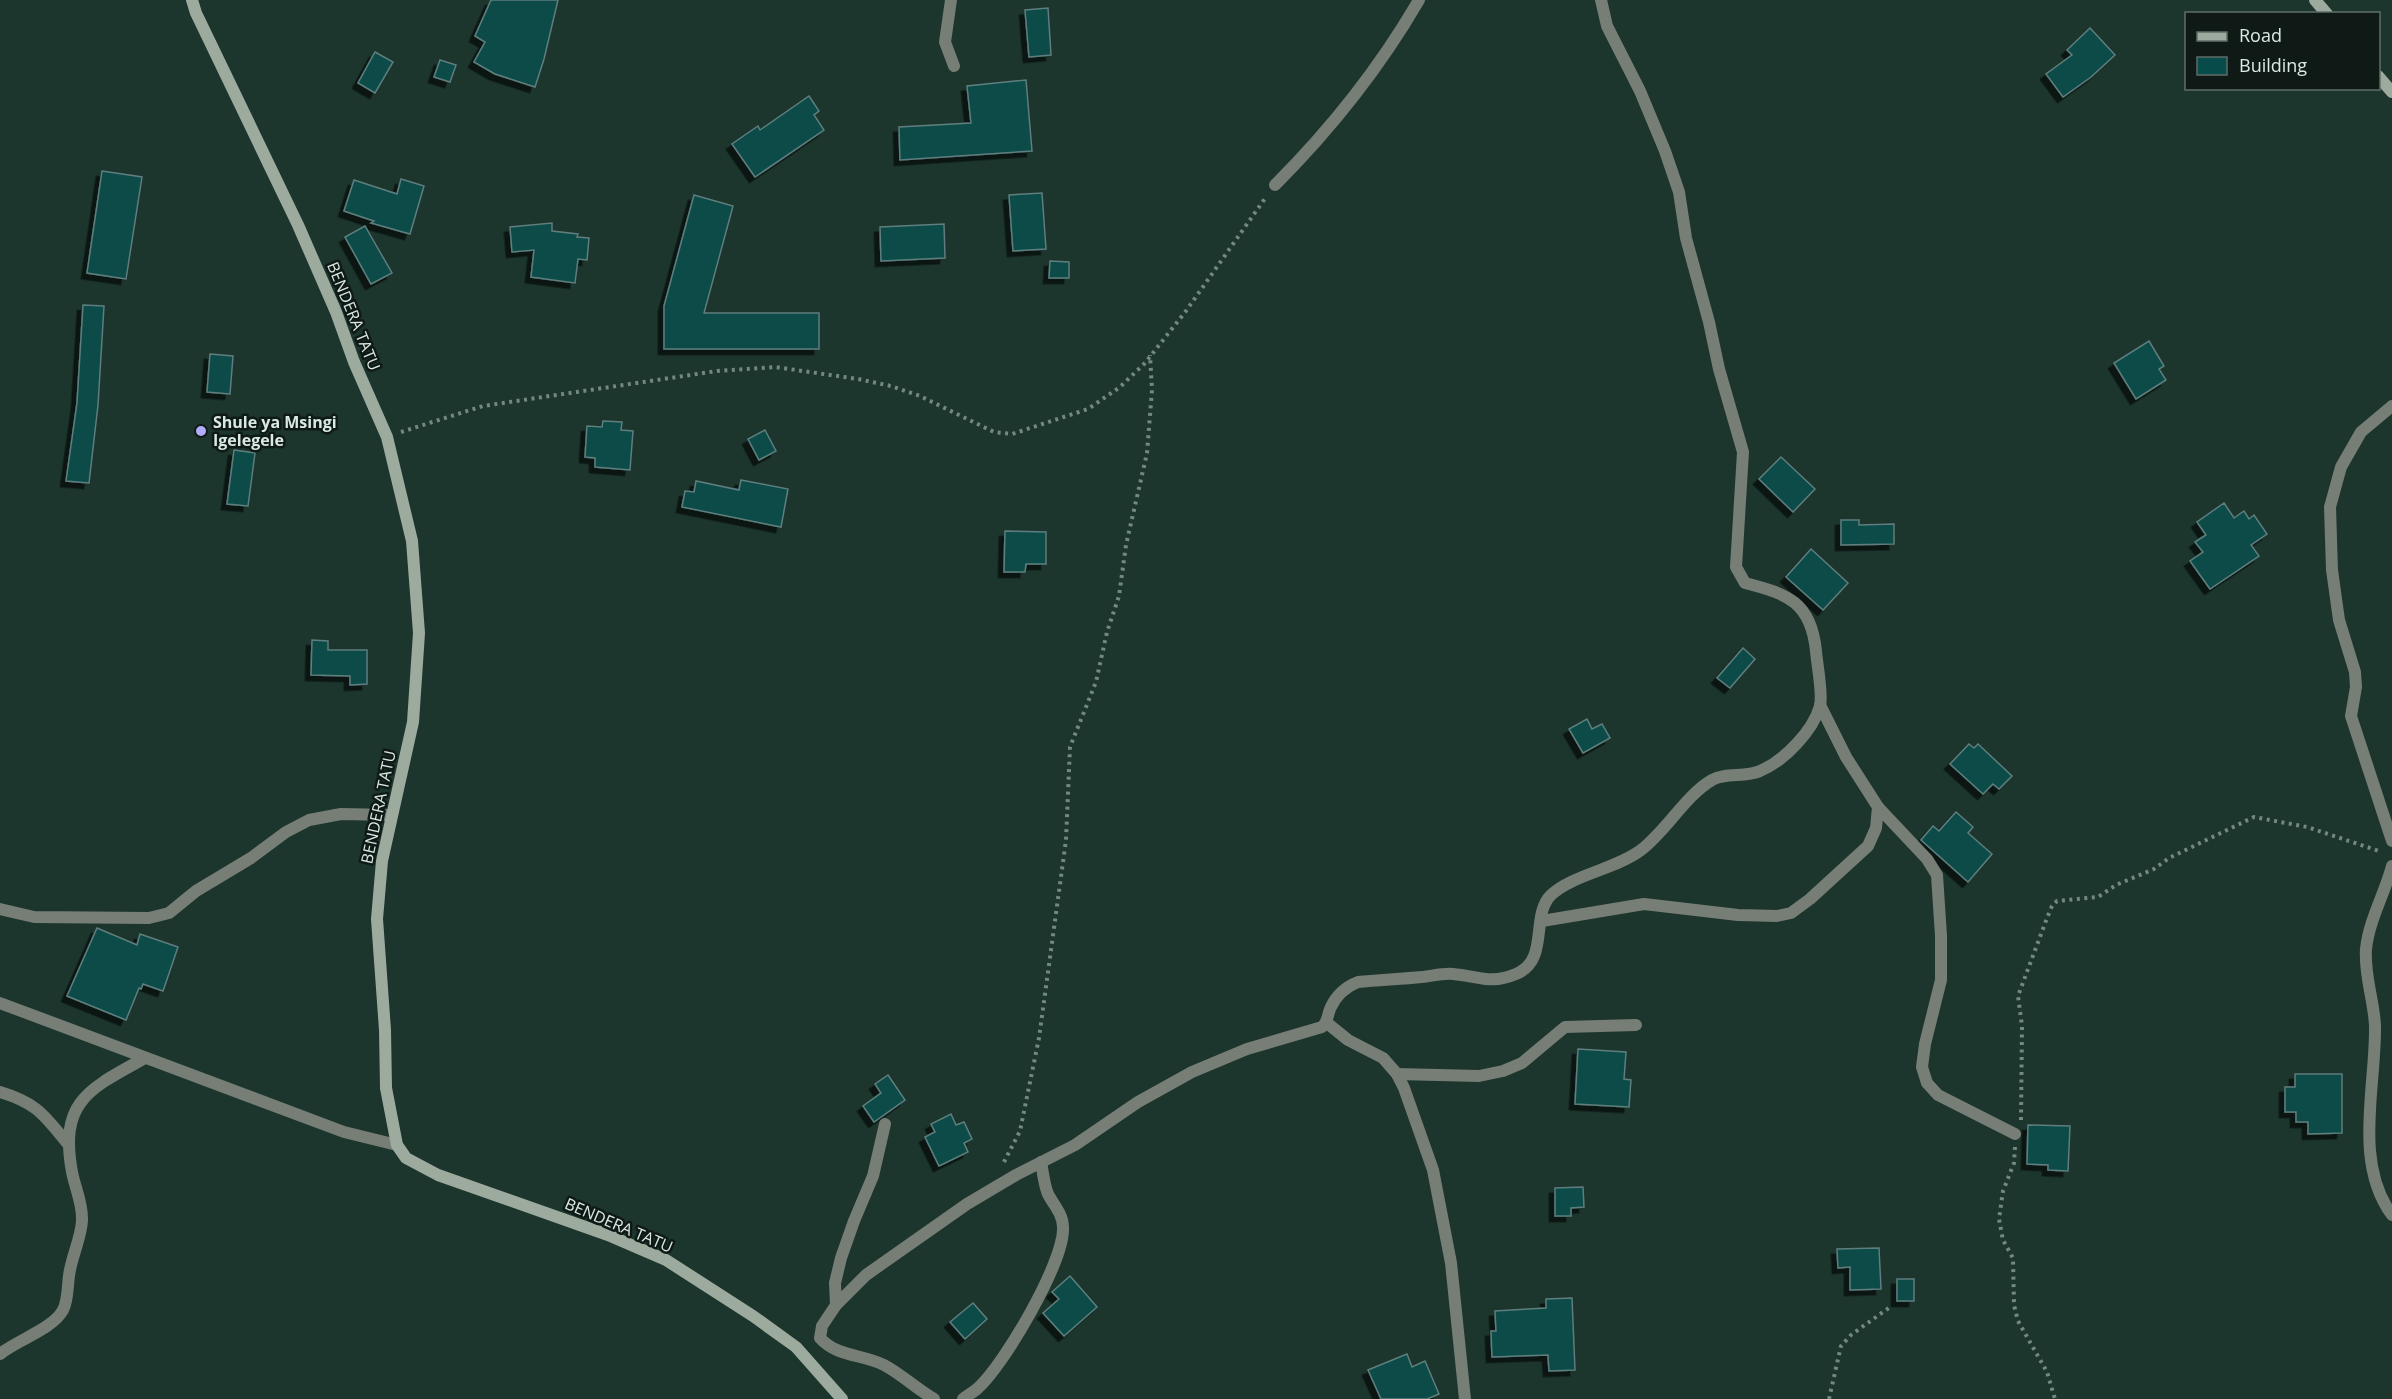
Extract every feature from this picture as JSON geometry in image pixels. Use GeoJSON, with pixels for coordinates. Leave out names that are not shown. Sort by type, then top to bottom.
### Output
{"type":"FeatureCollection","features":[{"type":"Feature","properties":{"kind":"main road","name":"BENDERA TATU"},"geometry":{"type":"LineString","coordinates":[[192,0],[210,43],[324,282],[354,362],[387,436],[412,541],[419,633],[413,722],[382,861],[377,920],[385,1030],[386,1088],[397,1145],[406,1158],[438,1175],[608,1235],[666,1260],[753,1316],[796,1347],[842,1399]]}},
{"type":"Feature","properties":{"kind":"main road"},"geometry":{"type":"LineString","coordinates":[[2315,0],[2324,12]]}},
{"type":"Feature","properties":{"kind":"main road"},"geometry":{"type":"LineString","coordinates":[[2380,77],[2392,92]]}},
{"type":"Feature","properties":{"kind":"street"},"geometry":{"type":"LineString","coordinates":[[951,0],[945,42],[954,66]]}},
{"type":"Feature","properties":{"kind":"street"},"geometry":{"type":"LineString","coordinates":[[1275,185],[1307,153],[1395,41],[1419,0]]}},
{"type":"Feature","properties":{"kind":"street"},"geometry":{"type":"LineString","coordinates":[[1601,0],[1607,26],[1657,131],[1679,192],[1686,238],[1719,369],[1743,452],[1736,567],[1745,583],[1789,597],[1806,615],[1814,637],[1820,705],[1846,757],[1878,807],[1927,859],[1937,875],[1941,980],[1925,1044],[1922,1067],[1927,1083],[1938,1095],[2015,1134]]}},
{"type":"Feature","properties":{"kind":"street"},"geometry":{"type":"LineString","coordinates":[[2392,406],[2361,432],[2341,467],[2330,507],[2332,570],[2339,620],[2355,672],[2356,687],[2351,716],[2392,841]]}},
{"type":"Feature","properties":{"kind":"street"},"geometry":{"type":"LineString","coordinates":[[934,1399],[885,1366],[864,1357],[837,1352],[820,1338],[822,1326],[836,1305],[866,1275],[967,1204],[1075,1145],[1138,1102],[1192,1072],[1247,1049],[1312,1031],[1327,1023],[1330,1009],[1340,992],[1347,986],[1358,982],[1453,974],[1483,981],[1518,974],[1530,964],[1535,955],[1545,903],[1552,894],[1640,852],[1708,782],[1719,776],[1740,776],[1760,771],[1799,744],[1820,705]]}},
{"type":"Feature","properties":{"kind":"street"},"geometry":{"type":"LineString","coordinates":[[1542,921],[1644,904],[1738,915],[1777,916],[1791,913],[1810,899],[1868,846],[1876,828],[1878,807]]}},
{"type":"Feature","properties":{"kind":"street"},"geometry":{"type":"LineString","coordinates":[[0,909],[34,917],[149,918],[169,913],[196,891],[251,858],[286,832],[309,820],[341,814],[392,815]]}},
{"type":"Feature","properties":{"kind":"street"},"geometry":{"type":"LineString","coordinates":[[2392,866],[2366,948],[2367,975],[2375,1024],[2369,1126],[2371,1154],[2378,1193],[2392,1215]]}},
{"type":"Feature","properties":{"kind":"street"},"geometry":{"type":"LineString","coordinates":[[0,1004],[344,1132],[397,1145]]}},
{"type":"Feature","properties":{"kind":"street"},"geometry":{"type":"LineString","coordinates":[[1327,1023],[1348,1040],[1383,1059],[1397,1074],[1404,1088],[1433,1170],[1451,1263],[1465,1399]]}},
{"type":"Feature","properties":{"kind":"street"},"geometry":{"type":"LineString","coordinates":[[1397,1074],[1479,1076],[1503,1071],[1522,1063],[1565,1027],[1636,1025]]}},
{"type":"Feature","properties":{"kind":"street"},"geometry":{"type":"LineString","coordinates":[[0,1354],[12,1344],[56,1319],[64,1310],[73,1254],[82,1221],[68,1144],[72,1117],[85,1096],[104,1081],[145,1059]]}},
{"type":"Feature","properties":{"kind":"street"},"geometry":{"type":"LineString","coordinates":[[0,1092],[19,1097],[36,1107],[68,1144]]}},
{"type":"Feature","properties":{"kind":"street"},"geometry":{"type":"LineString","coordinates":[[836,1305],[835,1282],[841,1258],[873,1176],[885,1124]]}},
{"type":"Feature","properties":{"kind":"street"},"geometry":{"type":"LineString","coordinates":[[963,1399],[980,1387],[1014,1338],[1049,1278],[1061,1245],[1064,1225],[1047,1192],[1041,1162]]}},
{"type":"Feature","properties":{"kind":"path"},"geometry":{"type":"LineString","coordinates":[[387,436],[483,406],[717,371],[775,367],[891,386],[920,396],[994,432],[1012,434],[1088,409],[1120,387],[1144,363],[1186,311],[1275,185]]}},
{"type":"Feature","properties":{"kind":"path"},"geometry":{"type":"LineString","coordinates":[[1004,1163],[1020,1131],[1039,1038],[1050,941],[1066,840],[1070,747],[1096,682],[1107,632],[1119,596],[1126,545],[1147,453],[1152,390],[1150,354]]}},
{"type":"Feature","properties":{"kind":"path"},"geometry":{"type":"LineString","coordinates":[[2055,1399],[2047,1372],[2018,1321],[2014,1305],[2013,1258],[2003,1240],[1999,1219],[2003,1191],[2014,1163],[2015,1134],[2021,1118],[2022,1026],[2018,996],[2052,906],[2057,901],[2098,897],[2116,885],[2154,869],[2169,858],[2254,817],[2307,827],[2382,852]]}},
{"type":"Feature","properties":{"kind":"path"},"geometry":{"type":"LineString","coordinates":[[1829,1399],[1841,1346],[1890,1307]]}},
{"type":"Feature","properties":{"kind":"building"},"geometry":{"type":"Polygon","coordinates":[[[491,0],[558,0],[535,87],[495,74],[474,62],[485,42],[475,36],[491,0]]]}},
{"type":"Feature","properties":{"kind":"building"},"geometry":{"type":"Polygon","coordinates":[[[1048,8],[1051,55],[1029,57],[1025,10],[1048,8]]]}},
{"type":"Feature","properties":{"kind":"building"},"geometry":{"type":"Polygon","coordinates":[[[2090,28],[2115,55],[2091,77],[2063,97],[2046,74],[2072,55],[2067,50],[2090,28]]]}},
{"type":"Feature","properties":{"kind":"building"},"geometry":{"type":"Polygon","coordinates":[[[375,52],[393,62],[375,93],[358,83],[375,52]]]}},
{"type":"Feature","properties":{"kind":"building"},"geometry":{"type":"Polygon","coordinates":[[[440,60],[456,65],[450,82],[434,77],[440,60]]]}},
{"type":"Feature","properties":{"kind":"building"},"geometry":{"type":"Polygon","coordinates":[[[1026,80],[1032,151],[900,160],[899,127],[971,123],[967,86],[1026,80]]]}},
{"type":"Feature","properties":{"kind":"building"},"geometry":{"type":"Polygon","coordinates":[[[809,96],[819,111],[814,115],[824,130],[755,177],[732,144],[758,126],[760,130],[809,96]]]}},
{"type":"Feature","properties":{"kind":"building"},"geometry":{"type":"Polygon","coordinates":[[[102,171],[142,177],[126,279],[87,273],[102,171]]]}},
{"type":"Feature","properties":{"kind":"building"},"geometry":{"type":"Polygon","coordinates":[[[401,179],[424,186],[410,234],[371,223],[374,221],[344,211],[354,180],[397,194],[401,179]]]}},
{"type":"Feature","properties":{"kind":"building"},"geometry":{"type":"Polygon","coordinates":[[[1042,193],[1046,249],[1013,251],[1009,195],[1042,193]]]}},
{"type":"Feature","properties":{"kind":"building"},"geometry":{"type":"Polygon","coordinates":[[[694,195],[733,206],[704,313],[819,313],[819,349],[664,349],[664,306],[694,195]]]}},
{"type":"Feature","properties":{"kind":"building"},"geometry":{"type":"Polygon","coordinates":[[[552,223],[552,231],[578,234],[577,237],[589,238],[587,260],[578,259],[575,283],[531,277],[534,250],[512,252],[510,227],[552,223]]]}},
{"type":"Feature","properties":{"kind":"building"},"geometry":{"type":"Polygon","coordinates":[[[944,224],[945,258],[881,261],[880,227],[944,224]]]}},
{"type":"Feature","properties":{"kind":"building"},"geometry":{"type":"Polygon","coordinates":[[[365,226],[392,273],[371,284],[345,237],[365,226]]]}},
{"type":"Feature","properties":{"kind":"building"},"geometry":{"type":"Polygon","coordinates":[[[1050,261],[1069,262],[1069,278],[1049,278],[1050,261]]]}},
{"type":"Feature","properties":{"kind":"building"},"geometry":{"type":"Polygon","coordinates":[[[83,305],[104,306],[98,405],[89,483],[66,481],[77,403],[83,305]]]}},
{"type":"Feature","properties":{"kind":"building"},"geometry":{"type":"Polygon","coordinates":[[[2149,341],[2164,366],[2159,369],[2166,380],[2136,399],[2114,363],[2149,341]]]}},
{"type":"Feature","properties":{"kind":"building"},"geometry":{"type":"Polygon","coordinates":[[[210,354],[233,356],[230,394],[207,392],[210,354]]]}},
{"type":"Feature","properties":{"kind":"building"},"geometry":{"type":"Polygon","coordinates":[[[603,421],[622,422],[621,430],[633,431],[630,470],[595,467],[595,458],[585,457],[587,426],[602,427],[603,421]]]}},
{"type":"Feature","properties":{"kind":"building"},"geometry":{"type":"Polygon","coordinates":[[[765,430],[776,451],[759,460],[748,439],[765,430]]]}},
{"type":"Feature","properties":{"kind":"building"},"geometry":{"type":"Polygon","coordinates":[[[234,450],[255,453],[248,506],[227,504],[234,450]]]}},
{"type":"Feature","properties":{"kind":"building"},"geometry":{"type":"Polygon","coordinates":[[[1781,457],[1815,489],[1793,512],[1759,479],[1781,457]]]}},
{"type":"Feature","properties":{"kind":"building"},"geometry":{"type":"Polygon","coordinates":[[[741,480],[788,489],[781,527],[682,507],[685,491],[694,492],[696,481],[739,490],[741,480]]]}},
{"type":"Feature","properties":{"kind":"building"},"geometry":{"type":"Polygon","coordinates":[[[2224,503],[2234,518],[2244,511],[2249,519],[2254,515],[2267,534],[2251,545],[2259,556],[2210,589],[2190,561],[2203,552],[2195,542],[2206,535],[2197,522],[2224,503]]]}},
{"type":"Feature","properties":{"kind":"building"},"geometry":{"type":"Polygon","coordinates":[[[1841,520],[1859,520],[1859,525],[1894,524],[1894,544],[1841,545],[1841,520]]]}},
{"type":"Feature","properties":{"kind":"building"},"geometry":{"type":"Polygon","coordinates":[[[1005,531],[1046,532],[1046,564],[1026,564],[1025,572],[1004,572],[1005,531]]]}},
{"type":"Feature","properties":{"kind":"building"},"geometry":{"type":"Polygon","coordinates":[[[1811,549],[1848,583],[1823,610],[1786,577],[1811,549]]]}},
{"type":"Feature","properties":{"kind":"building"},"geometry":{"type":"Polygon","coordinates":[[[312,640],[328,641],[328,650],[367,650],[367,684],[350,685],[350,676],[311,675],[312,640]]]}},
{"type":"Feature","properties":{"kind":"building"},"geometry":{"type":"Polygon","coordinates":[[[1743,648],[1755,659],[1730,688],[1717,678],[1743,648]]]}},
{"type":"Feature","properties":{"kind":"building"},"geometry":{"type":"Polygon","coordinates":[[[1587,719],[1592,729],[1602,724],[1610,738],[1583,753],[1569,729],[1587,719]]]}},
{"type":"Feature","properties":{"kind":"building"},"geometry":{"type":"Polygon","coordinates":[[[1969,744],[1974,748],[1978,744],[2012,776],[1999,789],[1993,784],[1983,794],[1950,764],[1969,744]]]}},
{"type":"Feature","properties":{"kind":"building"},"geometry":{"type":"Polygon","coordinates":[[[1956,812],[1973,827],[1968,833],[1992,854],[1968,882],[1921,840],[1933,826],[1939,831],[1956,812]]]}},
{"type":"Feature","properties":{"kind":"building"},"geometry":{"type":"Polygon","coordinates":[[[97,928],[137,945],[140,934],[178,947],[163,991],[143,984],[141,989],[139,988],[126,1020],[67,996],[97,928]]]}},
{"type":"Feature","properties":{"kind":"building"},"geometry":{"type":"Polygon","coordinates":[[[1578,1049],[1626,1052],[1624,1079],[1631,1080],[1629,1107],[1575,1104],[1578,1049]]]}},
{"type":"Feature","properties":{"kind":"building"},"geometry":{"type":"Polygon","coordinates":[[[2295,1074],[2342,1074],[2342,1133],[2308,1134],[2308,1122],[2296,1122],[2296,1112],[2285,1112],[2285,1087],[2295,1087],[2295,1074]]]}},
{"type":"Feature","properties":{"kind":"building"},"geometry":{"type":"Polygon","coordinates":[[[888,1075],[905,1100],[874,1122],[863,1106],[881,1093],[875,1084],[888,1075]]]}},
{"type":"Feature","properties":{"kind":"building"},"geometry":{"type":"Polygon","coordinates":[[[951,1114],[956,1125],[964,1122],[972,1139],[964,1143],[968,1152],[939,1166],[925,1137],[935,1132],[931,1124],[951,1114]]]}},
{"type":"Feature","properties":{"kind":"building"},"geometry":{"type":"Polygon","coordinates":[[[2028,1125],[2070,1126],[2068,1171],[2048,1170],[2048,1165],[2027,1164],[2028,1125]]]}},
{"type":"Feature","properties":{"kind":"building"},"geometry":{"type":"Polygon","coordinates":[[[1583,1187],[1584,1207],[1571,1208],[1571,1216],[1555,1216],[1555,1188],[1583,1187]]]}},
{"type":"Feature","properties":{"kind":"building"},"geometry":{"type":"Polygon","coordinates":[[[1879,1248],[1881,1289],[1850,1290],[1850,1267],[1838,1268],[1837,1249],[1879,1248]]]}},
{"type":"Feature","properties":{"kind":"building"},"geometry":{"type":"Polygon","coordinates":[[[1070,1276],[1097,1307],[1064,1336],[1043,1313],[1059,1299],[1052,1292],[1070,1276]]]}},
{"type":"Feature","properties":{"kind":"building"},"geometry":{"type":"Polygon","coordinates":[[[1897,1279],[1914,1279],[1914,1301],[1897,1301],[1897,1279]]]}},
{"type":"Feature","properties":{"kind":"building"},"geometry":{"type":"Polygon","coordinates":[[[1572,1298],[1575,1370],[1549,1371],[1548,1355],[1492,1357],[1491,1331],[1496,1331],[1495,1311],[1546,1308],[1546,1299],[1572,1298]]]}},
{"type":"Feature","properties":{"kind":"building"},"geometry":{"type":"Polygon","coordinates":[[[973,1303],[987,1319],[965,1339],[950,1322],[973,1303]]]}},
{"type":"Feature","properties":{"kind":"building"},"geometry":{"type":"Polygon","coordinates":[[[1407,1354],[1412,1367],[1425,1361],[1439,1394],[1427,1399],[1381,1399],[1368,1370],[1407,1354]]]}},
{"type":"Feature","properties":{"kind":"place","name":"Shule ya Msingi Igelegele"},"geometry":{"type":"Point","coordinates":[201,431]}}]}
